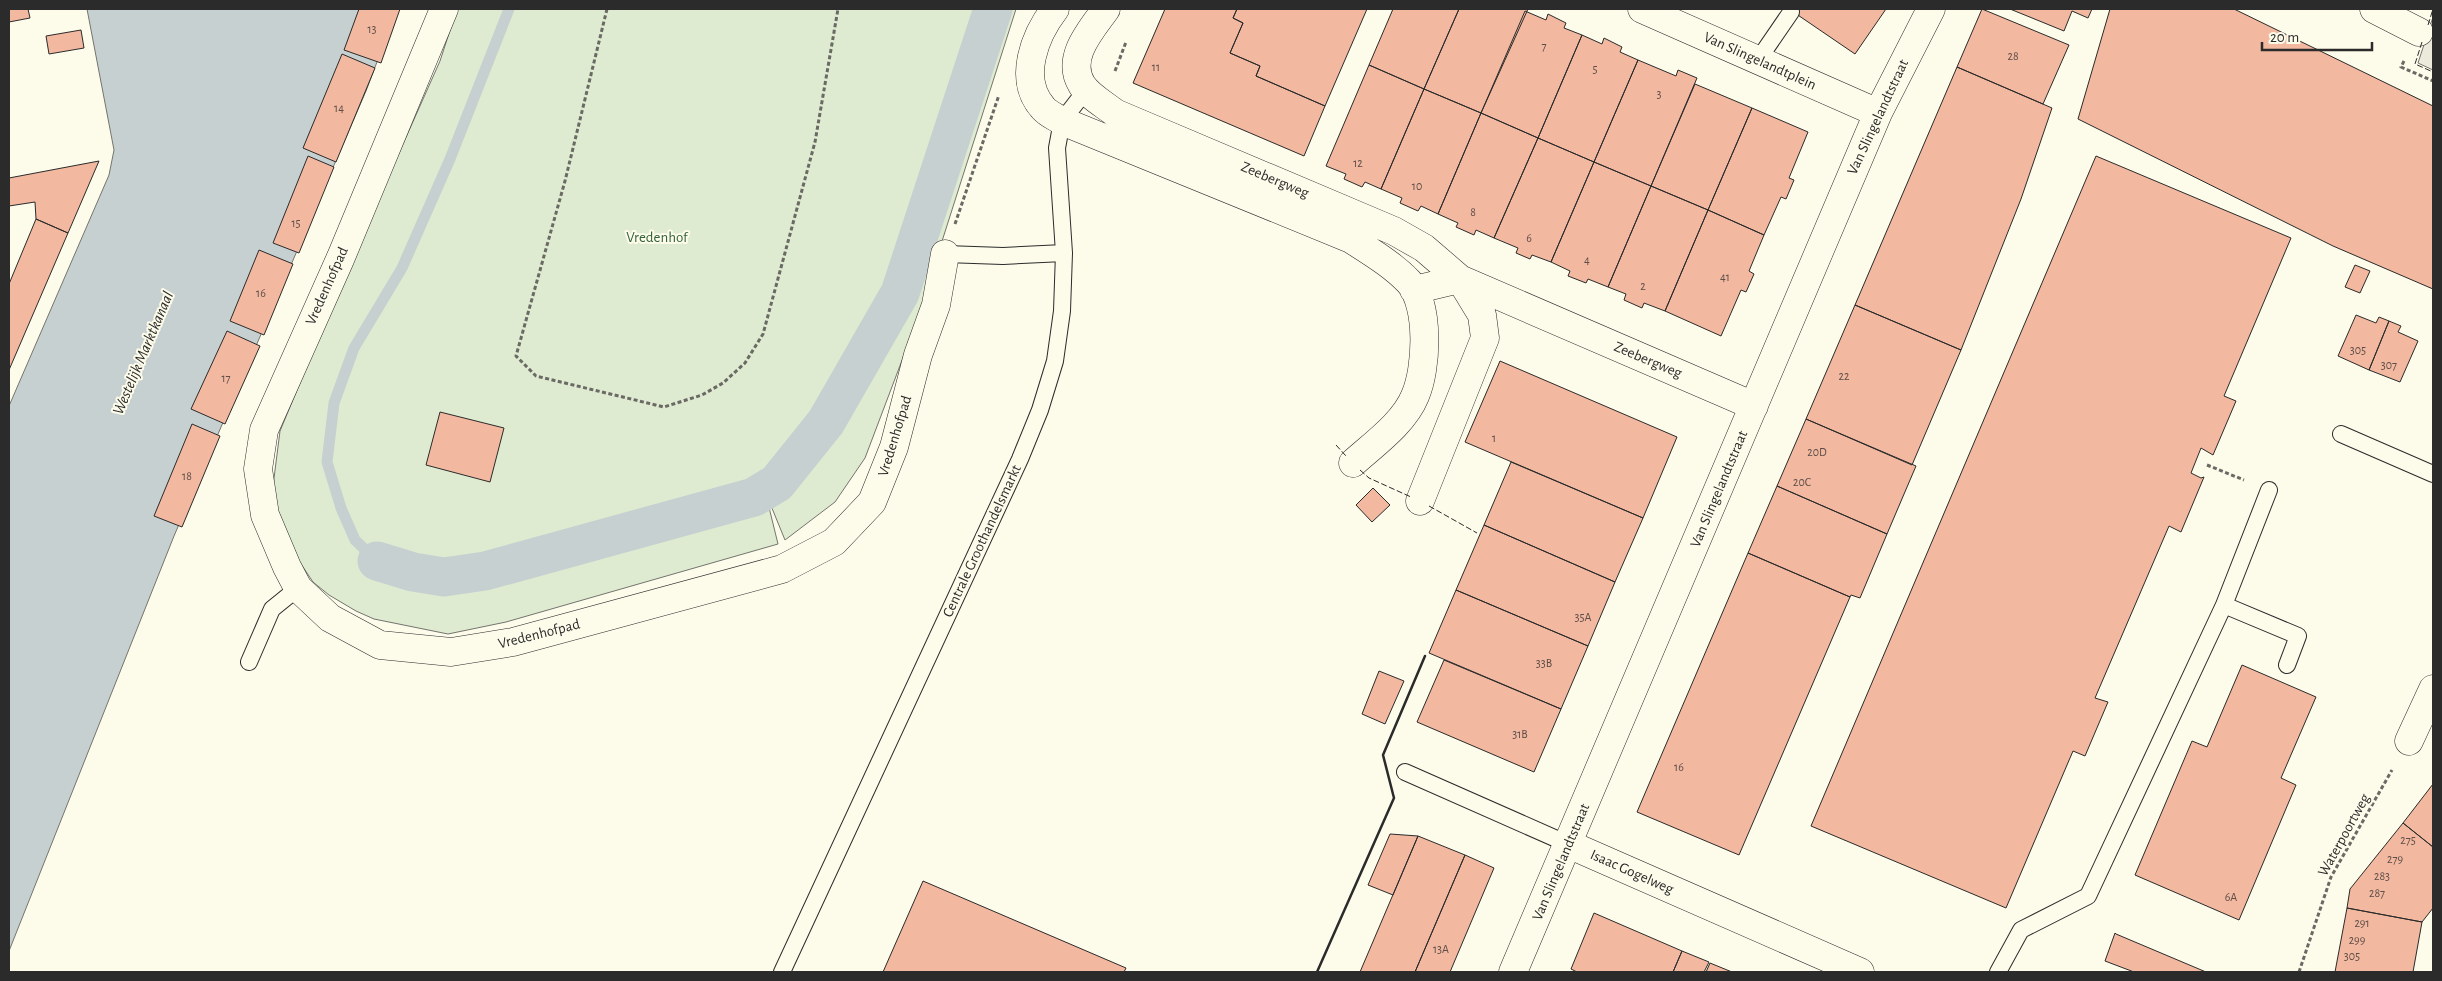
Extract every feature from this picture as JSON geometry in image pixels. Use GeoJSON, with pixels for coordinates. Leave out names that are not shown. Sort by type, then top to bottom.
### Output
{"type":"FeatureCollection","features":[{"type":"Feature","properties":{"kind":"street","name":"Vredenhofpad"},"geometry":{"type":"LineString","coordinates":[[444,9],[341,257],[264,430],[258,470],[265,515],[298,588],[330,618],[380,646],[451,652],[513,642],[782,569],[834,542],[872,502],[894,447],[918,355],[936,305],[945,254]]}},
{"type":"Feature","properties":{"kind":"street"},"geometry":{"type":"LineString","coordinates":[[1055,9],[1036,41],[1030,71],[1034,92],[1042,107],[1056,117]]}},
{"type":"Feature","properties":{"kind":"street"},"geometry":{"type":"LineString","coordinates":[[1086,90],[1077,72],[1077,57],[1082,43],[1106,9]]}},
{"type":"Feature","properties":{"kind":"street","name":"Van Slingelandtplein"},"geometry":{"type":"LineString","coordinates":[[1642,9],[1878,113]]}},
{"type":"Feature","properties":{"kind":"street","name":"Van Slingelandtstraat"},"geometry":{"type":"LineString","coordinates":[[1513,972],[1878,113],[1931,9]]}},
{"type":"Feature","properties":{"kind":"street"},"geometry":{"type":"LineString","coordinates":[[2374,9],[2416,25]]}},
{"type":"Feature","properties":{"kind":"street","name":"Zeebergweg"},"geometry":{"type":"LineString","coordinates":[[1086,90],[1115,113],[1394,231],[1424,248],[1460,279],[1754,406]]}},
{"type":"Feature","properties":{"kind":"street","name":"Zeebergweg"},"geometry":{"type":"LineString","coordinates":[[1056,117],[1351,239],[1378,256],[1408,281],[1414,290],[1421,308],[1424,350],[1423,367],[1415,396],[1402,416],[1353,463]]}},
{"type":"Feature","properties":{"kind":"street"},"geometry":{"type":"LineString","coordinates":[[1414,290],[1460,279]]}},
{"type":"Feature","properties":{"kind":"street","name":"Zeebergweg"},"geometry":{"type":"LineString","coordinates":[[1420,501],[1485,338],[1482,315],[1460,279]]}},
{"type":"Feature","properties":{"kind":"street"},"geometry":{"type":"LineString","coordinates":[[2409,741],[2433,689]]}},
{"type":"Feature","properties":{"kind":"street","name":"Isaac Gogelweg"},"geometry":{"type":"LineString","coordinates":[[1568,844],[1860,972]]}},
{"type":"Feature","properties":{"kind":"lane"},"geometry":{"type":"LineString","coordinates":[[1758,60],[1791,12]]}},
{"type":"Feature","properties":{"kind":"lane","name":"Centrale Groothandelsmarkt"},"geometry":{"type":"LineString","coordinates":[[782,972],[1020,459],[1040,410],[1055,361],[1062,311],[1064,253],[1056,117],[1086,90]]}},
{"type":"Feature","properties":{"kind":"lane"},"geometry":{"type":"LineString","coordinates":[[945,254],[1003,256],[1064,253]]}},
{"type":"Feature","properties":{"kind":"lane"},"geometry":{"type":"LineString","coordinates":[[2341,434],[2433,474]]}},
{"type":"Feature","properties":{"kind":"lane"},"geometry":{"type":"LineString","coordinates":[[1998,972],[2021,930],[2088,896],[2224,604],[2269,490]]}},
{"type":"Feature","properties":{"kind":"lane"},"geometry":{"type":"LineString","coordinates":[[249,662],[272,609],[298,588]]}},
{"type":"Feature","properties":{"kind":"lane"},"geometry":{"type":"LineString","coordinates":[[2224,604],[2298,636],[2287,665]]}},
{"type":"Feature","properties":{"kind":"lane","name":"Isaac Gogelweg"},"geometry":{"type":"LineString","coordinates":[[1405,772],[1568,844]]}},
{"type":"Feature","properties":{"kind":"path"},"geometry":{"type":"LineString","coordinates":[[607,9],[563,190],[516,356],[536,376],[664,407],[702,395],[723,383],[745,363],[763,334],[815,142],[838,9]]}},
{"type":"Feature","properties":{"kind":"path"},"geometry":{"type":"LineString","coordinates":[[1113,80],[1128,36]]}},
{"type":"Feature","properties":{"kind":"path"},"geometry":{"type":"LineString","coordinates":[[945,254],[1001,89]]}},
{"type":"Feature","properties":{"kind":"path"},"geometry":{"type":"LineString","coordinates":[[2207,465],[2269,490]]}},
{"type":"Feature","properties":{"kind":"path","name":"Waterpoortweg"},"geometry":{"type":"LineString","coordinates":[[2300,972],[2331,878],[2409,741]]}},
{"type":"Feature","properties":{"kind":"green space","name":"Vredenhof"},"geometry":{"type":"Polygon","coordinates":[[[457,9],[1016,9],[915,326],[865,458],[835,502],[785,540],[765,491],[778,544],[506,622],[448,634],[374,619],[329,595],[313,582],[297,558],[276,508],[273,486],[280,431],[350,263],[440,61],[457,9]]]}},
{"type":"Feature","properties":{"kind":"shaded area"},"geometry":{"type":"Polygon","coordinates":[[[2433,17],[2433,70],[2418,63],[2433,17]]]}},
{"type":"Feature","properties":{"kind":"water","name":"Westelijk Marktkanaal"},"geometry":{"type":"Polygon","coordinates":[[[87,9],[397,9],[366,91],[174,536],[9,951],[9,406],[109,175],[114,150],[87,9]]]}},
{"type":"Feature","properties":{"kind":"building"},"geometry":{"type":"Polygon","coordinates":[[[9,9],[28,9],[30,18],[9,22],[9,9]]]}},
{"type":"Feature","properties":{"kind":"building"},"geometry":{"type":"Polygon","coordinates":[[[359,9],[400,9],[381,63],[344,50],[359,9]]]}},
{"type":"Feature","properties":{"kind":"building"},"geometry":{"type":"Polygon","coordinates":[[[1165,9],[1237,9],[1233,18],[1243,23],[1230,53],[1260,66],[1256,76],[1325,106],[1304,156],[1133,83],[1165,9]]]}},
{"type":"Feature","properties":{"kind":"building"},"geometry":{"type":"Polygon","coordinates":[[[1237,9],[1367,9],[1325,106],[1256,76],[1260,66],[1230,53],[1243,23],[1233,18],[1237,9]]]}},
{"type":"Feature","properties":{"kind":"building"},"geometry":{"type":"Polygon","coordinates":[[[1393,9],[1459,9],[1424,89],[1369,65],[1393,9]]]}},
{"type":"Feature","properties":{"kind":"building"},"geometry":{"type":"Polygon","coordinates":[[[1459,9],[1528,9],[1481,113],[1424,89],[1459,9]]]}},
{"type":"Feature","properties":{"kind":"building"},"geometry":{"type":"Polygon","coordinates":[[[1789,9],[1886,9],[1855,54],[1789,9]]]}},
{"type":"Feature","properties":{"kind":"building"},"geometry":{"type":"Polygon","coordinates":[[[1982,9],[2069,45],[2043,104],[1957,67],[1982,9]]]}},
{"type":"Feature","properties":{"kind":"building"},"geometry":{"type":"Polygon","coordinates":[[[2010,9],[2092,9],[2088,18],[2072,11],[2064,31],[2010,9]]]}},
{"type":"Feature","properties":{"kind":"building"},"geometry":{"type":"Polygon","coordinates":[[[2110,9],[2234,9],[2433,106],[2433,289],[2333,246],[2078,119],[2110,9]]]}},
{"type":"Feature","properties":{"kind":"building"},"geometry":{"type":"Polygon","coordinates":[[[1525,11],[1546,20],[1548,14],[1566,23],[1564,28],[1582,35],[1538,138],[1481,113],[1525,11]]]}},
{"type":"Feature","properties":{"kind":"building"},"geometry":{"type":"Polygon","coordinates":[[[81,30],[84,48],[49,54],[46,36],[81,30]]]}},
{"type":"Feature","properties":{"kind":"building"},"geometry":{"type":"Polygon","coordinates":[[[1582,35],[1602,44],[1604,38],[1622,47],[1620,52],[1638,60],[1594,162],[1538,138],[1582,35]]]}},
{"type":"Feature","properties":{"kind":"building"},"geometry":{"type":"Polygon","coordinates":[[[342,54],[375,68],[336,162],[303,148],[342,54]]]}},
{"type":"Feature","properties":{"kind":"building"},"geometry":{"type":"Polygon","coordinates":[[[1638,60],[1676,76],[1678,70],[1697,78],[1651,186],[1594,162],[1638,60]]]}},
{"type":"Feature","properties":{"kind":"building"},"geometry":{"type":"Polygon","coordinates":[[[1369,65],[1424,89],[1381,189],[1365,182],[1362,187],[1344,179],[1346,174],[1326,166],[1369,65]]]}},
{"type":"Feature","properties":{"kind":"building"},"geometry":{"type":"Polygon","coordinates":[[[1957,67],[2052,108],[2021,199],[1961,350],[1855,305],[1957,67]]]}},
{"type":"Feature","properties":{"kind":"building"},"geometry":{"type":"Polygon","coordinates":[[[1695,84],[1752,108],[1708,210],[1651,186],[1695,84]]]}},
{"type":"Feature","properties":{"kind":"building"},"geometry":{"type":"Polygon","coordinates":[[[1424,89],[1481,113],[1438,214],[1421,206],[1418,211],[1400,203],[1402,198],[1381,189],[1424,89]]]}},
{"type":"Feature","properties":{"kind":"building"},"geometry":{"type":"Polygon","coordinates":[[[1752,108],[1808,132],[1789,178],[1794,180],[1786,199],[1781,197],[1764,235],[1708,210],[1752,108]]]}},
{"type":"Feature","properties":{"kind":"building"},"geometry":{"type":"Polygon","coordinates":[[[1481,113],[1538,138],[1494,238],[1476,230],[1474,235],[1456,227],[1458,223],[1438,214],[1481,113]]]}},
{"type":"Feature","properties":{"kind":"building"},"geometry":{"type":"Polygon","coordinates":[[[1538,138],[1594,162],[1551,262],[1532,255],[1530,259],[1516,253],[1518,248],[1494,238],[1538,138]]]}},
{"type":"Feature","properties":{"kind":"building"},"geometry":{"type":"Polygon","coordinates":[[[308,156],[334,167],[299,253],[273,243],[308,156]]]}},
{"type":"Feature","properties":{"kind":"building"},"geometry":{"type":"Polygon","coordinates":[[[2096,156],[2291,238],[2224,396],[2236,401],[2213,455],[2201,448],[2191,473],[2201,478],[2204,477],[2181,532],[2169,526],[2095,698],[2108,702],[2085,756],[2073,751],[2006,908],[1811,826],[2096,156]]]}},
{"type":"Feature","properties":{"kind":"building"},"geometry":{"type":"Polygon","coordinates":[[[99,161],[68,233],[36,219],[35,202],[9,206],[9,178],[99,161]]]}},
{"type":"Feature","properties":{"kind":"building"},"geometry":{"type":"Polygon","coordinates":[[[1594,162],[1651,186],[1608,287],[1588,279],[1586,283],[1568,276],[1570,271],[1551,262],[1594,162]]]}},
{"type":"Feature","properties":{"kind":"building"},"geometry":{"type":"Polygon","coordinates":[[[1651,186],[1708,210],[1665,311],[1644,303],[1642,308],[1624,300],[1626,294],[1608,287],[1651,186]]]}},
{"type":"Feature","properties":{"kind":"building"},"geometry":{"type":"Polygon","coordinates":[[[1708,210],[1764,235],[1749,271],[1754,274],[1746,292],[1741,290],[1721,336],[1665,311],[1708,210]]]}},
{"type":"Feature","properties":{"kind":"building"},"geometry":{"type":"Polygon","coordinates":[[[36,219],[68,233],[9,370],[9,284],[36,219]]]}},
{"type":"Feature","properties":{"kind":"building"},"geometry":{"type":"Polygon","coordinates":[[[259,250],[293,264],[264,335],[230,321],[259,250]]]}},
{"type":"Feature","properties":{"kind":"building"},"geometry":{"type":"Polygon","coordinates":[[[2355,265],[2370,271],[2360,293],[2345,287],[2355,265]]]}},
{"type":"Feature","properties":{"kind":"building"},"geometry":{"type":"Polygon","coordinates":[[[1855,305],[1961,350],[1912,465],[1806,419],[1855,305]]]}},
{"type":"Feature","properties":{"kind":"building"},"geometry":{"type":"Polygon","coordinates":[[[2356,315],[2376,323],[2379,317],[2389,321],[2369,370],[2338,356],[2356,315]]]}},
{"type":"Feature","properties":{"kind":"building"},"geometry":{"type":"Polygon","coordinates":[[[2389,321],[2401,326],[2398,332],[2418,341],[2400,382],[2369,370],[2389,321]]]}},
{"type":"Feature","properties":{"kind":"building"},"geometry":{"type":"Polygon","coordinates":[[[227,331],[260,346],[225,424],[191,409],[227,331]]]}},
{"type":"Feature","properties":{"kind":"building"},"geometry":{"type":"Polygon","coordinates":[[[1500,361],[1677,437],[1643,518],[1465,442],[1500,361]]]}},
{"type":"Feature","properties":{"kind":"building"},"geometry":{"type":"Polygon","coordinates":[[[440,412],[504,428],[490,482],[426,465],[440,412]]]}},
{"type":"Feature","properties":{"kind":"building"},"geometry":{"type":"Polygon","coordinates":[[[1806,419],[1916,466],[1887,534],[1777,486],[1806,419]]]}},
{"type":"Feature","properties":{"kind":"building"},"geometry":{"type":"Polygon","coordinates":[[[192,424],[220,436],[182,527],[154,516],[192,424]]]}},
{"type":"Feature","properties":{"kind":"building"},"geometry":{"type":"Polygon","coordinates":[[[1511,462],[1643,518],[1615,582],[1484,525],[1511,462]]]}},
{"type":"Feature","properties":{"kind":"building"},"geometry":{"type":"Polygon","coordinates":[[[1777,486],[1887,534],[1860,598],[1851,595],[1850,597],[1748,553],[1777,486]]]}},
{"type":"Feature","properties":{"kind":"building"},"geometry":{"type":"Polygon","coordinates":[[[1373,488],[1390,505],[1372,522],[1356,505],[1373,488]]]}},
{"type":"Feature","properties":{"kind":"building"},"geometry":{"type":"Polygon","coordinates":[[[1484,525],[1615,582],[1588,646],[1456,590],[1484,525]]]}},
{"type":"Feature","properties":{"kind":"building"},"geometry":{"type":"Polygon","coordinates":[[[1748,553],[1850,597],[1739,855],[1637,812],[1748,553]]]}},
{"type":"Feature","properties":{"kind":"building"},"geometry":{"type":"Polygon","coordinates":[[[1456,590],[1588,646],[1561,709],[1429,653],[1456,590]]]}},
{"type":"Feature","properties":{"kind":"building"},"geometry":{"type":"Polygon","coordinates":[[[1444,660],[1561,709],[1534,772],[1417,722],[1444,660]]]}},
{"type":"Feature","properties":{"kind":"building"},"geometry":{"type":"Polygon","coordinates":[[[2242,665],[2316,697],[2281,778],[2296,785],[2239,920],[2135,875],[2192,741],[2207,747],[2242,665]]]}},
{"type":"Feature","properties":{"kind":"building"},"geometry":{"type":"Polygon","coordinates":[[[1379,671],[1404,681],[1385,724],[1362,714],[1379,671]]]}},
{"type":"Feature","properties":{"kind":"building"},"geometry":{"type":"Polygon","coordinates":[[[2433,784],[2433,847],[2403,823],[2433,784]]]}},
{"type":"Feature","properties":{"kind":"building"},"geometry":{"type":"Polygon","coordinates":[[[2403,823],[2433,847],[2433,908],[2422,922],[2347,908],[2350,889],[2403,823]]]}},
{"type":"Feature","properties":{"kind":"building"},"geometry":{"type":"Polygon","coordinates":[[[1390,834],[1418,836],[1393,895],[1368,885],[1390,834]]]}},
{"type":"Feature","properties":{"kind":"building"},"geometry":{"type":"Polygon","coordinates":[[[1418,836],[1465,855],[1415,972],[1360,972],[1418,836]]]}},
{"type":"Feature","properties":{"kind":"building"},"geometry":{"type":"Polygon","coordinates":[[[1465,855],[1494,868],[1450,972],[1415,972],[1465,855]]]}},
{"type":"Feature","properties":{"kind":"building"},"geometry":{"type":"Polygon","coordinates":[[[923,881],[1126,968],[1124,972],[883,972],[923,881]]]}},
{"type":"Feature","properties":{"kind":"building"},"geometry":{"type":"Polygon","coordinates":[[[2347,908],[2422,922],[2413,972],[2335,972],[2347,908]]]}},
{"type":"Feature","properties":{"kind":"building"},"geometry":{"type":"Polygon","coordinates":[[[1594,913],[1682,951],[1673,972],[1577,972],[1571,969],[1594,913]]]}},
{"type":"Feature","properties":{"kind":"building"},"geometry":{"type":"Polygon","coordinates":[[[2115,933],[2206,972],[2134,972],[2105,961],[2115,933]]]}},
{"type":"Feature","properties":{"kind":"building"},"geometry":{"type":"Polygon","coordinates":[[[1682,951],[1709,962],[1704,972],[1673,972],[1682,951]]]}},
{"type":"Feature","properties":{"kind":"building"},"geometry":{"type":"Polygon","coordinates":[[[1710,963],[1732,972],[1706,972],[1710,963]]]}},
{"type":"Feature","properties":{"kind":"waterway"},"geometry":{"type":"LineString","coordinates":[[377,561],[355,540],[341,508],[327,462],[334,403],[354,348],[402,268],[450,159],[509,9]]}},
{"type":"Feature","properties":{"kind":"waterway"},"geometry":{"type":"LineString","coordinates":[[377,561],[413,572],[444,577],[485,571],[754,497],[777,483],[826,422],[900,293],[993,9]]}},
{"type":"Feature","properties":{"kind":"fence"},"geometry":{"type":"LineString","coordinates":[[2428,25],[2433,9]]}},
{"type":"Feature","properties":{"kind":"fence"},"geometry":{"type":"LineString","coordinates":[[2422,42],[2415,64],[2433,72]]}},
{"type":"Feature","properties":{"kind":"fence"},"geometry":{"type":"LineString","coordinates":[[1336,445],[1346,456]]}},
{"type":"Feature","properties":{"kind":"fence"},"geometry":{"type":"LineString","coordinates":[[1360,470],[1369,478],[1411,497]]}},
{"type":"Feature","properties":{"kind":"fence"},"geometry":{"type":"LineString","coordinates":[[1429,506],[1477,533]]}},
{"type":"Feature","properties":{"kind":"wall"},"geometry":{"type":"LineString","coordinates":[[1317,972],[1394,798],[1383,755],[1425,656]]}}]}
